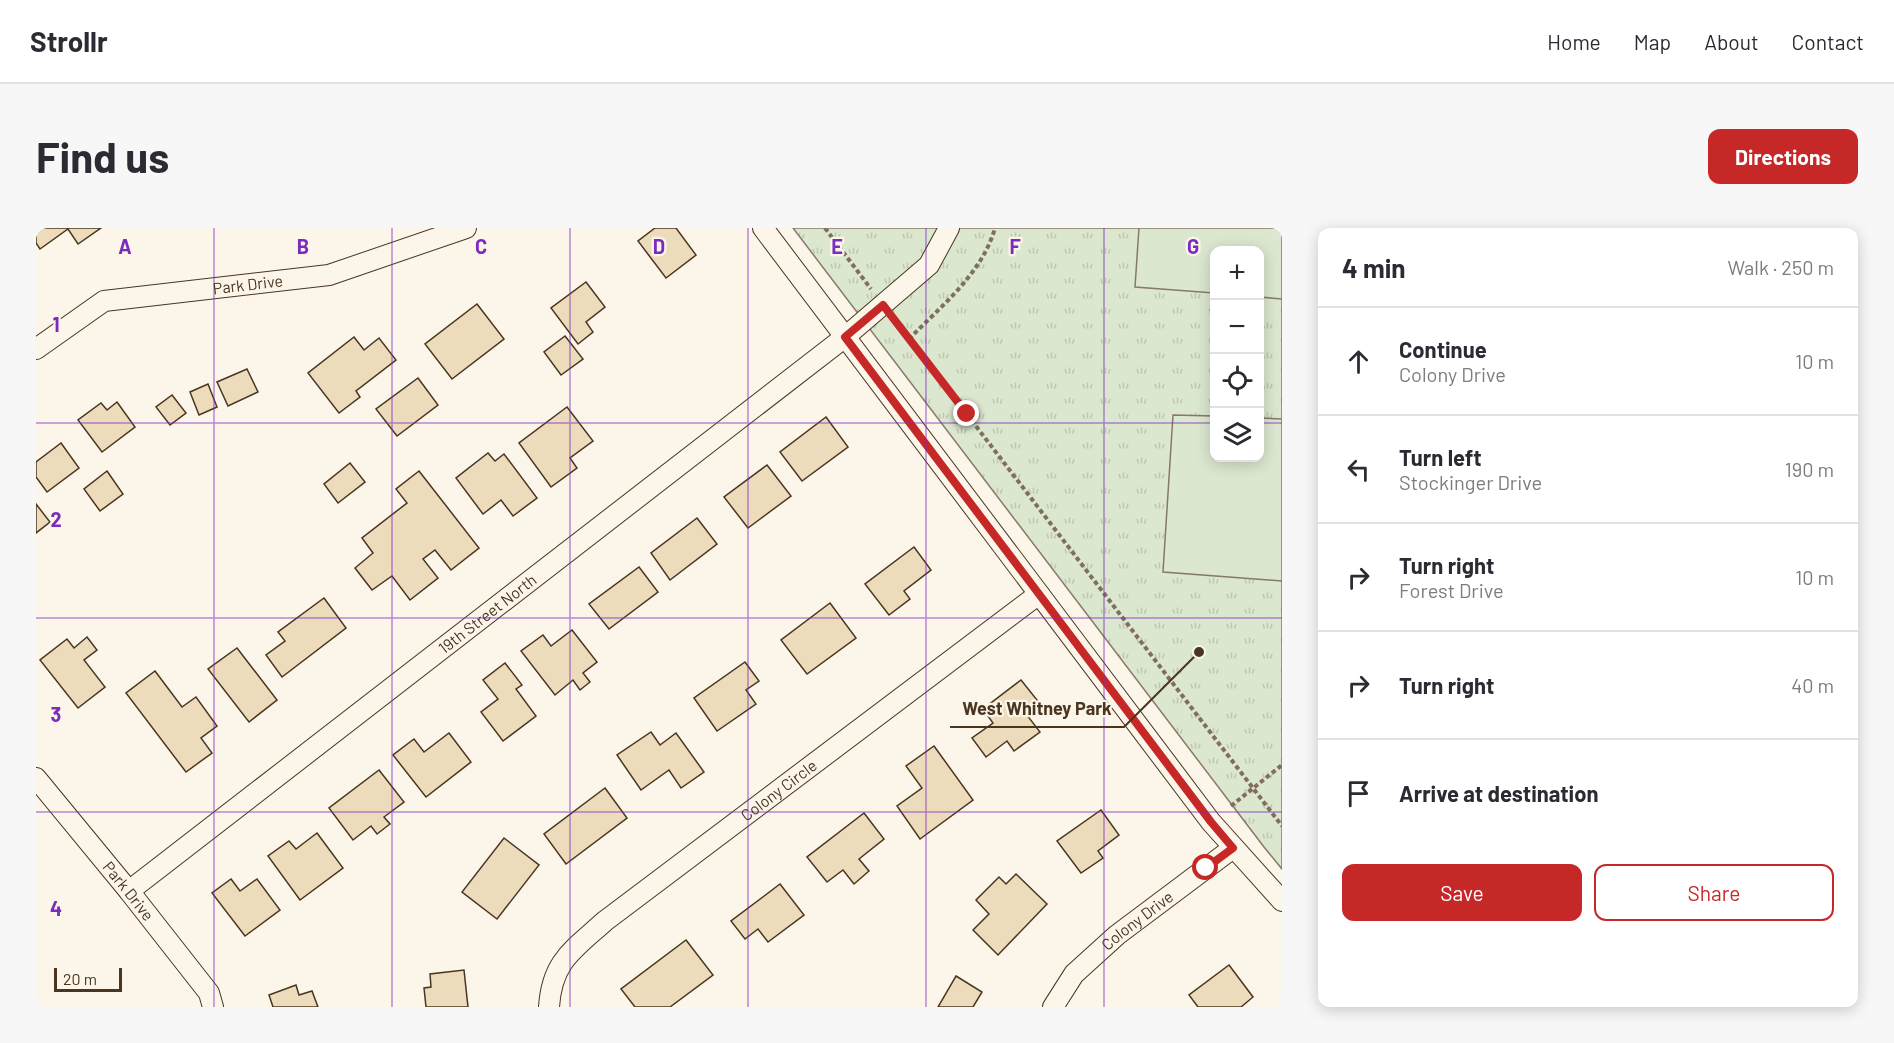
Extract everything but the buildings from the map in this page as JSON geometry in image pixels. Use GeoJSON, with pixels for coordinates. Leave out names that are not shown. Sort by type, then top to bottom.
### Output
{"type":"FeatureCollection","features":[{"type":"Feature","properties":{"kind":"street","name":"Park Drive"},"geometry":{"type":"LineString","coordinates":[[36,349],[104,301],[329,275],[466,228]]}},
{"type":"Feature","properties":{"kind":"street"},"geometry":{"type":"LineString","coordinates":[[763,228],[1211,822],[1282,902]]}},
{"type":"Feature","properties":{"kind":"street","name":"19th Street North"},"geometry":{"type":"LineString","coordinates":[[129,891],[845,337],[929,266],[949,228]]}},
{"type":"Feature","properties":{"kind":"street","name":"Colony Circle"},"geometry":{"type":"LineString","coordinates":[[549,1007],[550,989],[563,959],[605,921],[1039,594]]}},
{"type":"Feature","properties":{"kind":"street","name":"Park Drive"},"geometry":{"type":"LineString","coordinates":[[36,778],[209,993],[213,1007]]}},
{"type":"Feature","properties":{"kind":"street","name":"Colony Drive"},"geometry":{"type":"LineString","coordinates":[[1053,1007],[1074,974],[1117,935],[1233,848]]}},
{"type":"Feature","properties":{"kind":"path"},"geometry":{"type":"LineString","coordinates":[[825,228],[1282,826]]}},
{"type":"Feature","properties":{"kind":"path"},"geometry":{"type":"LineString","coordinates":[[909,339],[969,278],[992,239],[995,228]]}},
{"type":"Feature","properties":{"kind":"path"},"geometry":{"type":"LineString","coordinates":[[1231,806],[1282,765]]}},
{"type":"Feature","properties":{"kind":"green space"},"geometry":{"type":"Polygon","coordinates":[[[793,228],[1282,228],[1282,869],[1264,847],[793,228]]]}},
{"type":"Feature","properties":{"kind":"green space"},"geometry":{"type":"Polygon","coordinates":[[[1139,228],[1282,228],[1282,299],[1264,297],[1264,246],[1210,246],[1210,293],[1135,287],[1139,228]]]}},
{"type":"Feature","properties":{"kind":"green space"},"geometry":{"type":"Polygon","coordinates":[[[1173,415],[1210,416],[1210,462],[1264,462],[1264,418],[1282,419],[1282,581],[1163,572],[1173,415]]]}},
{"type":"Feature","properties":{"kind":"place","name":"West Whitney Park"},"geometry":{"type":"Point","coordinates":[1199,652]}},
{"type":"Feature","properties":{"kind":"route"},"geometry":{"type":"LineString","coordinates":[[967,414],[883,305],[845,337],[1233,848],[1206,868]]}}]}
